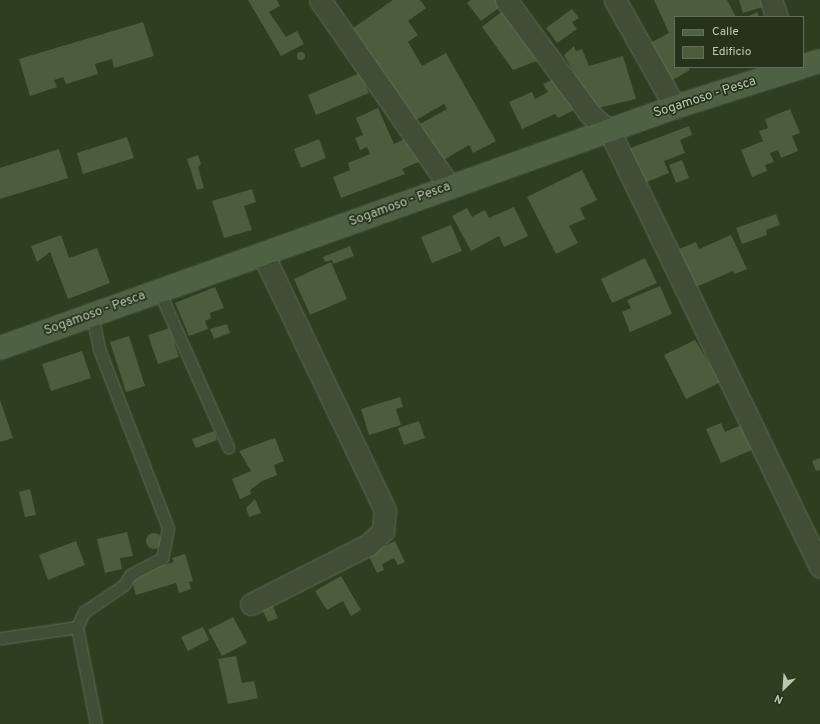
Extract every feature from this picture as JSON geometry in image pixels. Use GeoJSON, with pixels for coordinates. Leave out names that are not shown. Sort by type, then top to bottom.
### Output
{"type":"FeatureCollection","features":[{"type":"Feature","properties":{"kind":"main road","name":"Sogamoso - Pesca"},"geometry":{"type":"LineString","coordinates":[[804,65],[820,61]]}},
{"type":"Feature","properties":{"kind":"main road","name":"Sogamoso - Pesca"},"geometry":{"type":"LineString","coordinates":[[0,348],[450,187],[610,132],[675,107],[795,68]]}},
{"type":"Feature","properties":{"kind":"street"},"geometry":{"type":"LineString","coordinates":[[320,0],[450,187]]}},
{"type":"Feature","properties":{"kind":"street"},"geometry":{"type":"LineString","coordinates":[[506,0],[590,114],[610,132],[820,567]]}},
{"type":"Feature","properties":{"kind":"street"},"geometry":{"type":"LineString","coordinates":[[615,0],[675,107]]}},
{"type":"Feature","properties":{"kind":"street"},"geometry":{"type":"LineString","coordinates":[[771,0],[777,16]]}},
{"type":"Feature","properties":{"kind":"street"},"geometry":{"type":"LineString","coordinates":[[251,604],[368,545],[384,530],[385,510],[263,254]]}},
{"type":"Feature","properties":{"kind":"lane"},"geometry":{"type":"LineString","coordinates":[[159,291],[228,447]]}},
{"type":"Feature","properties":{"kind":"lane"},"geometry":{"type":"LineString","coordinates":[[92,315],[100,349],[168,528],[162,558],[130,575],[124,586],[84,612],[77,627],[96,724]]}},
{"type":"Feature","properties":{"kind":"lane"},"geometry":{"type":"LineString","coordinates":[[2,638],[77,627]]}},
{"type":"Feature","properties":{"kind":"building"},"geometry":{"type":"Polygon","coordinates":[[[248,0],[277,0],[280,6],[269,12],[286,37],[297,31],[304,44],[281,56],[248,0]]]}},
{"type":"Feature","properties":{"kind":"building"},"geometry":{"type":"Polygon","coordinates":[[[393,0],[420,0],[426,8],[408,21],[418,35],[408,42],[422,66],[446,53],[496,141],[473,153],[469,145],[442,161],[420,124],[447,109],[444,104],[416,120],[353,28],[393,0]]]}},
{"type":"Feature","properties":{"kind":"building"},"geometry":{"type":"Polygon","coordinates":[[[471,0],[500,0],[503,5],[481,21],[467,3],[471,0]]]}},
{"type":"Feature","properties":{"kind":"building"},"geometry":{"type":"Polygon","coordinates":[[[654,0],[727,0],[735,16],[674,16],[674,68],[689,68],[690,70],[671,81],[650,43],[669,33],[654,0]]]}},
{"type":"Feature","properties":{"kind":"building"},"geometry":{"type":"Polygon","coordinates":[[[739,0],[761,0],[763,7],[743,13],[739,0]]]}},
{"type":"Feature","properties":{"kind":"building"},"geometry":{"type":"Polygon","coordinates":[[[572,9],[579,18],[572,22],[577,29],[557,43],[546,28],[572,9]]]}},
{"type":"Feature","properties":{"kind":"building"},"geometry":{"type":"Polygon","coordinates":[[[504,10],[542,59],[513,70],[482,27],[504,10]]]}},
{"type":"Feature","properties":{"kind":"building"},"geometry":{"type":"Polygon","coordinates":[[[757,12],[759,16],[749,16],[757,12]]]}},
{"type":"Feature","properties":{"kind":"building"},"geometry":{"type":"Polygon","coordinates":[[[143,22],[154,56],[114,68],[112,59],[95,64],[98,74],[66,84],[63,77],[54,80],[57,87],[30,96],[19,59],[143,22]]]}},
{"type":"Feature","properties":{"kind":"building"},"geometry":{"type":"Polygon","coordinates":[[[574,46],[576,51],[582,49],[589,66],[623,56],[636,99],[594,109],[564,55],[574,46]]]}},
{"type":"Feature","properties":{"kind":"building"},"geometry":{"type":"Polygon","coordinates":[[[299,52],[303,52],[305,56],[303,60],[299,60],[297,58],[297,54],[299,52]]]}},
{"type":"Feature","properties":{"kind":"building"},"geometry":{"type":"Polygon","coordinates":[[[360,73],[369,93],[316,115],[308,95],[360,73]]]}},
{"type":"Feature","properties":{"kind":"building"},"geometry":{"type":"Polygon","coordinates":[[[558,77],[574,110],[558,118],[555,114],[522,129],[509,102],[532,92],[535,99],[548,92],[543,84],[558,77]]]}},
{"type":"Feature","properties":{"kind":"building"},"geometry":{"type":"Polygon","coordinates":[[[378,108],[394,144],[411,136],[421,161],[402,169],[405,174],[341,198],[333,177],[350,170],[348,163],[370,154],[367,147],[360,150],[355,138],[363,135],[356,118],[378,108]]]}},
{"type":"Feature","properties":{"kind":"building"},"geometry":{"type":"Polygon","coordinates":[[[790,109],[800,133],[792,136],[798,151],[781,158],[778,150],[770,153],[774,162],[765,165],[767,171],[752,177],[741,150],[763,141],[759,131],[768,128],[765,119],[790,109]]]}},
{"type":"Feature","properties":{"kind":"building"},"geometry":{"type":"Polygon","coordinates":[[[689,126],[692,135],[680,140],[685,153],[664,161],[669,173],[642,184],[628,149],[689,126]]]}},
{"type":"Feature","properties":{"kind":"building"},"geometry":{"type":"Polygon","coordinates":[[[127,137],[134,158],[83,174],[77,153],[127,137]]]}},
{"type":"Feature","properties":{"kind":"building"},"geometry":{"type":"Polygon","coordinates":[[[319,139],[326,158],[301,168],[294,149],[319,139]]]}},
{"type":"Feature","properties":{"kind":"building"},"geometry":{"type":"Polygon","coordinates":[[[59,149],[68,178],[0,199],[0,168],[59,149]]]}},
{"type":"Feature","properties":{"kind":"building"},"geometry":{"type":"Polygon","coordinates":[[[198,155],[201,164],[198,167],[204,188],[197,190],[187,159],[198,155]]]}},
{"type":"Feature","properties":{"kind":"building"},"geometry":{"type":"Polygon","coordinates":[[[682,160],[689,178],[676,183],[669,165],[682,160]]]}},
{"type":"Feature","properties":{"kind":"building"},"geometry":{"type":"Polygon","coordinates":[[[582,170],[597,200],[580,208],[585,219],[569,226],[578,243],[556,254],[527,197],[582,170]]]}},
{"type":"Feature","properties":{"kind":"building"},"geometry":{"type":"Polygon","coordinates":[[[252,189],[256,202],[244,206],[252,230],[224,238],[212,201],[252,189]]]}},
{"type":"Feature","properties":{"kind":"building"},"geometry":{"type":"Polygon","coordinates":[[[514,207],[528,236],[504,247],[499,236],[471,251],[452,216],[467,208],[472,217],[485,210],[489,218],[514,207]]]}},
{"type":"Feature","properties":{"kind":"building"},"geometry":{"type":"Polygon","coordinates":[[[776,214],[780,225],[766,230],[767,235],[742,244],[736,228],[776,214]]]}},
{"type":"Feature","properties":{"kind":"building"},"geometry":{"type":"Polygon","coordinates":[[[451,225],[462,251],[432,263],[421,237],[451,225]]]}},
{"type":"Feature","properties":{"kind":"building"},"geometry":{"type":"Polygon","coordinates":[[[61,235],[69,258],[97,248],[110,283],[68,299],[50,252],[37,262],[31,246],[61,235]]]}},
{"type":"Feature","properties":{"kind":"building"},"geometry":{"type":"Polygon","coordinates":[[[731,235],[747,269],[735,274],[733,271],[696,287],[679,249],[696,242],[699,249],[731,235]]]}},
{"type":"Feature","properties":{"kind":"building"},"geometry":{"type":"Polygon","coordinates":[[[350,246],[354,256],[333,264],[332,260],[325,262],[323,257],[350,246]]]}},
{"type":"Feature","properties":{"kind":"building"},"geometry":{"type":"Polygon","coordinates":[[[645,258],[657,283],[612,303],[601,279],[645,258]]]}},
{"type":"Feature","properties":{"kind":"building"},"geometry":{"type":"Polygon","coordinates":[[[331,262],[347,299],[310,315],[294,279],[331,262]]]}},
{"type":"Feature","properties":{"kind":"building"},"geometry":{"type":"Polygon","coordinates":[[[660,286],[672,314],[630,332],[622,312],[631,308],[627,300],[660,286]]]}},
{"type":"Feature","properties":{"kind":"building"},"geometry":{"type":"Polygon","coordinates":[[[215,287],[224,308],[210,313],[211,318],[205,321],[208,329],[189,336],[175,303],[215,287]]]}},
{"type":"Feature","properties":{"kind":"building"},"geometry":{"type":"Polygon","coordinates":[[[227,324],[230,333],[214,339],[210,329],[227,324]]]}},
{"type":"Feature","properties":{"kind":"building"},"geometry":{"type":"Polygon","coordinates":[[[170,328],[179,357],[158,364],[148,335],[170,328]]]}},
{"type":"Feature","properties":{"kind":"building"},"geometry":{"type":"Polygon","coordinates":[[[129,336],[145,386],[126,392],[110,342],[129,336]]]}},
{"type":"Feature","properties":{"kind":"building"},"geometry":{"type":"Polygon","coordinates":[[[695,340],[721,382],[686,399],[664,355],[695,340]]]}},
{"type":"Feature","properties":{"kind":"building"},"geometry":{"type":"Polygon","coordinates":[[[82,351],[91,378],[51,391],[42,364],[82,351]]]}},
{"type":"Feature","properties":{"kind":"building"},"geometry":{"type":"Polygon","coordinates":[[[400,397],[403,407],[396,409],[401,425],[369,435],[361,409],[400,397]]]}},
{"type":"Feature","properties":{"kind":"building"},"geometry":{"type":"Polygon","coordinates":[[[0,400],[13,438],[0,442],[0,400]]]}},
{"type":"Feature","properties":{"kind":"building"},"geometry":{"type":"Polygon","coordinates":[[[419,421],[425,438],[404,445],[398,428],[419,421]]]}},
{"type":"Feature","properties":{"kind":"building"},"geometry":{"type":"Polygon","coordinates":[[[721,423],[725,432],[741,425],[752,450],[721,463],[706,429],[721,423]]]}},
{"type":"Feature","properties":{"kind":"building"},"geometry":{"type":"Polygon","coordinates":[[[214,431],[217,440],[196,448],[192,439],[214,431]]]}},
{"type":"Feature","properties":{"kind":"building"},"geometry":{"type":"Polygon","coordinates":[[[275,438],[284,461],[274,465],[277,475],[262,481],[250,490],[251,494],[240,499],[232,479],[251,471],[239,451],[275,438]]]}},
{"type":"Feature","properties":{"kind":"building"},"geometry":{"type":"Polygon","coordinates":[[[820,458],[820,470],[816,471],[812,461],[820,458]]]}},
{"type":"Feature","properties":{"kind":"building"},"geometry":{"type":"Polygon","coordinates":[[[30,489],[36,515],[25,517],[19,492],[30,489]]]}},
{"type":"Feature","properties":{"kind":"building"},"geometry":{"type":"Polygon","coordinates":[[[255,499],[261,513],[249,517],[246,508],[255,499]]]}},
{"type":"Feature","properties":{"kind":"building"},"geometry":{"type":"Polygon","coordinates":[[[127,532],[133,556],[120,558],[122,569],[105,573],[97,539],[127,532]]]}},
{"type":"Feature","properties":{"kind":"building"},"geometry":{"type":"Polygon","coordinates":[[[154,533],[160,535],[162,541],[160,547],[154,549],[148,547],[146,541],[148,535],[154,533]]]}},
{"type":"Feature","properties":{"kind":"building"},"geometry":{"type":"Polygon","coordinates":[[[76,541],[85,565],[48,580],[39,555],[76,541]]]}},
{"type":"Feature","properties":{"kind":"building"},"geometry":{"type":"Polygon","coordinates":[[[395,541],[405,562],[398,565],[394,558],[382,564],[384,570],[377,573],[368,554],[395,541]]]}},
{"type":"Feature","properties":{"kind":"building"},"geometry":{"type":"Polygon","coordinates":[[[185,554],[193,581],[189,582],[191,589],[179,593],[176,583],[136,595],[130,575],[174,562],[172,558],[185,554]]]}},
{"type":"Feature","properties":{"kind":"building"},"geometry":{"type":"Polygon","coordinates":[[[341,576],[361,610],[351,616],[343,601],[327,610],[315,591],[341,576]]]}},
{"type":"Feature","properties":{"kind":"building"},"geometry":{"type":"Polygon","coordinates":[[[271,602],[278,618],[268,622],[261,607],[271,602]]]}},
{"type":"Feature","properties":{"kind":"building"},"geometry":{"type":"Polygon","coordinates":[[[233,617],[247,643],[222,656],[208,630],[233,617]]]}},
{"type":"Feature","properties":{"kind":"building"},"geometry":{"type":"Polygon","coordinates":[[[203,627],[209,640],[188,651],[181,637],[203,627]]]}},
{"type":"Feature","properties":{"kind":"building"},"geometry":{"type":"Polygon","coordinates":[[[236,656],[242,683],[254,681],[258,698],[228,704],[218,659],[236,656]]]}}]}
